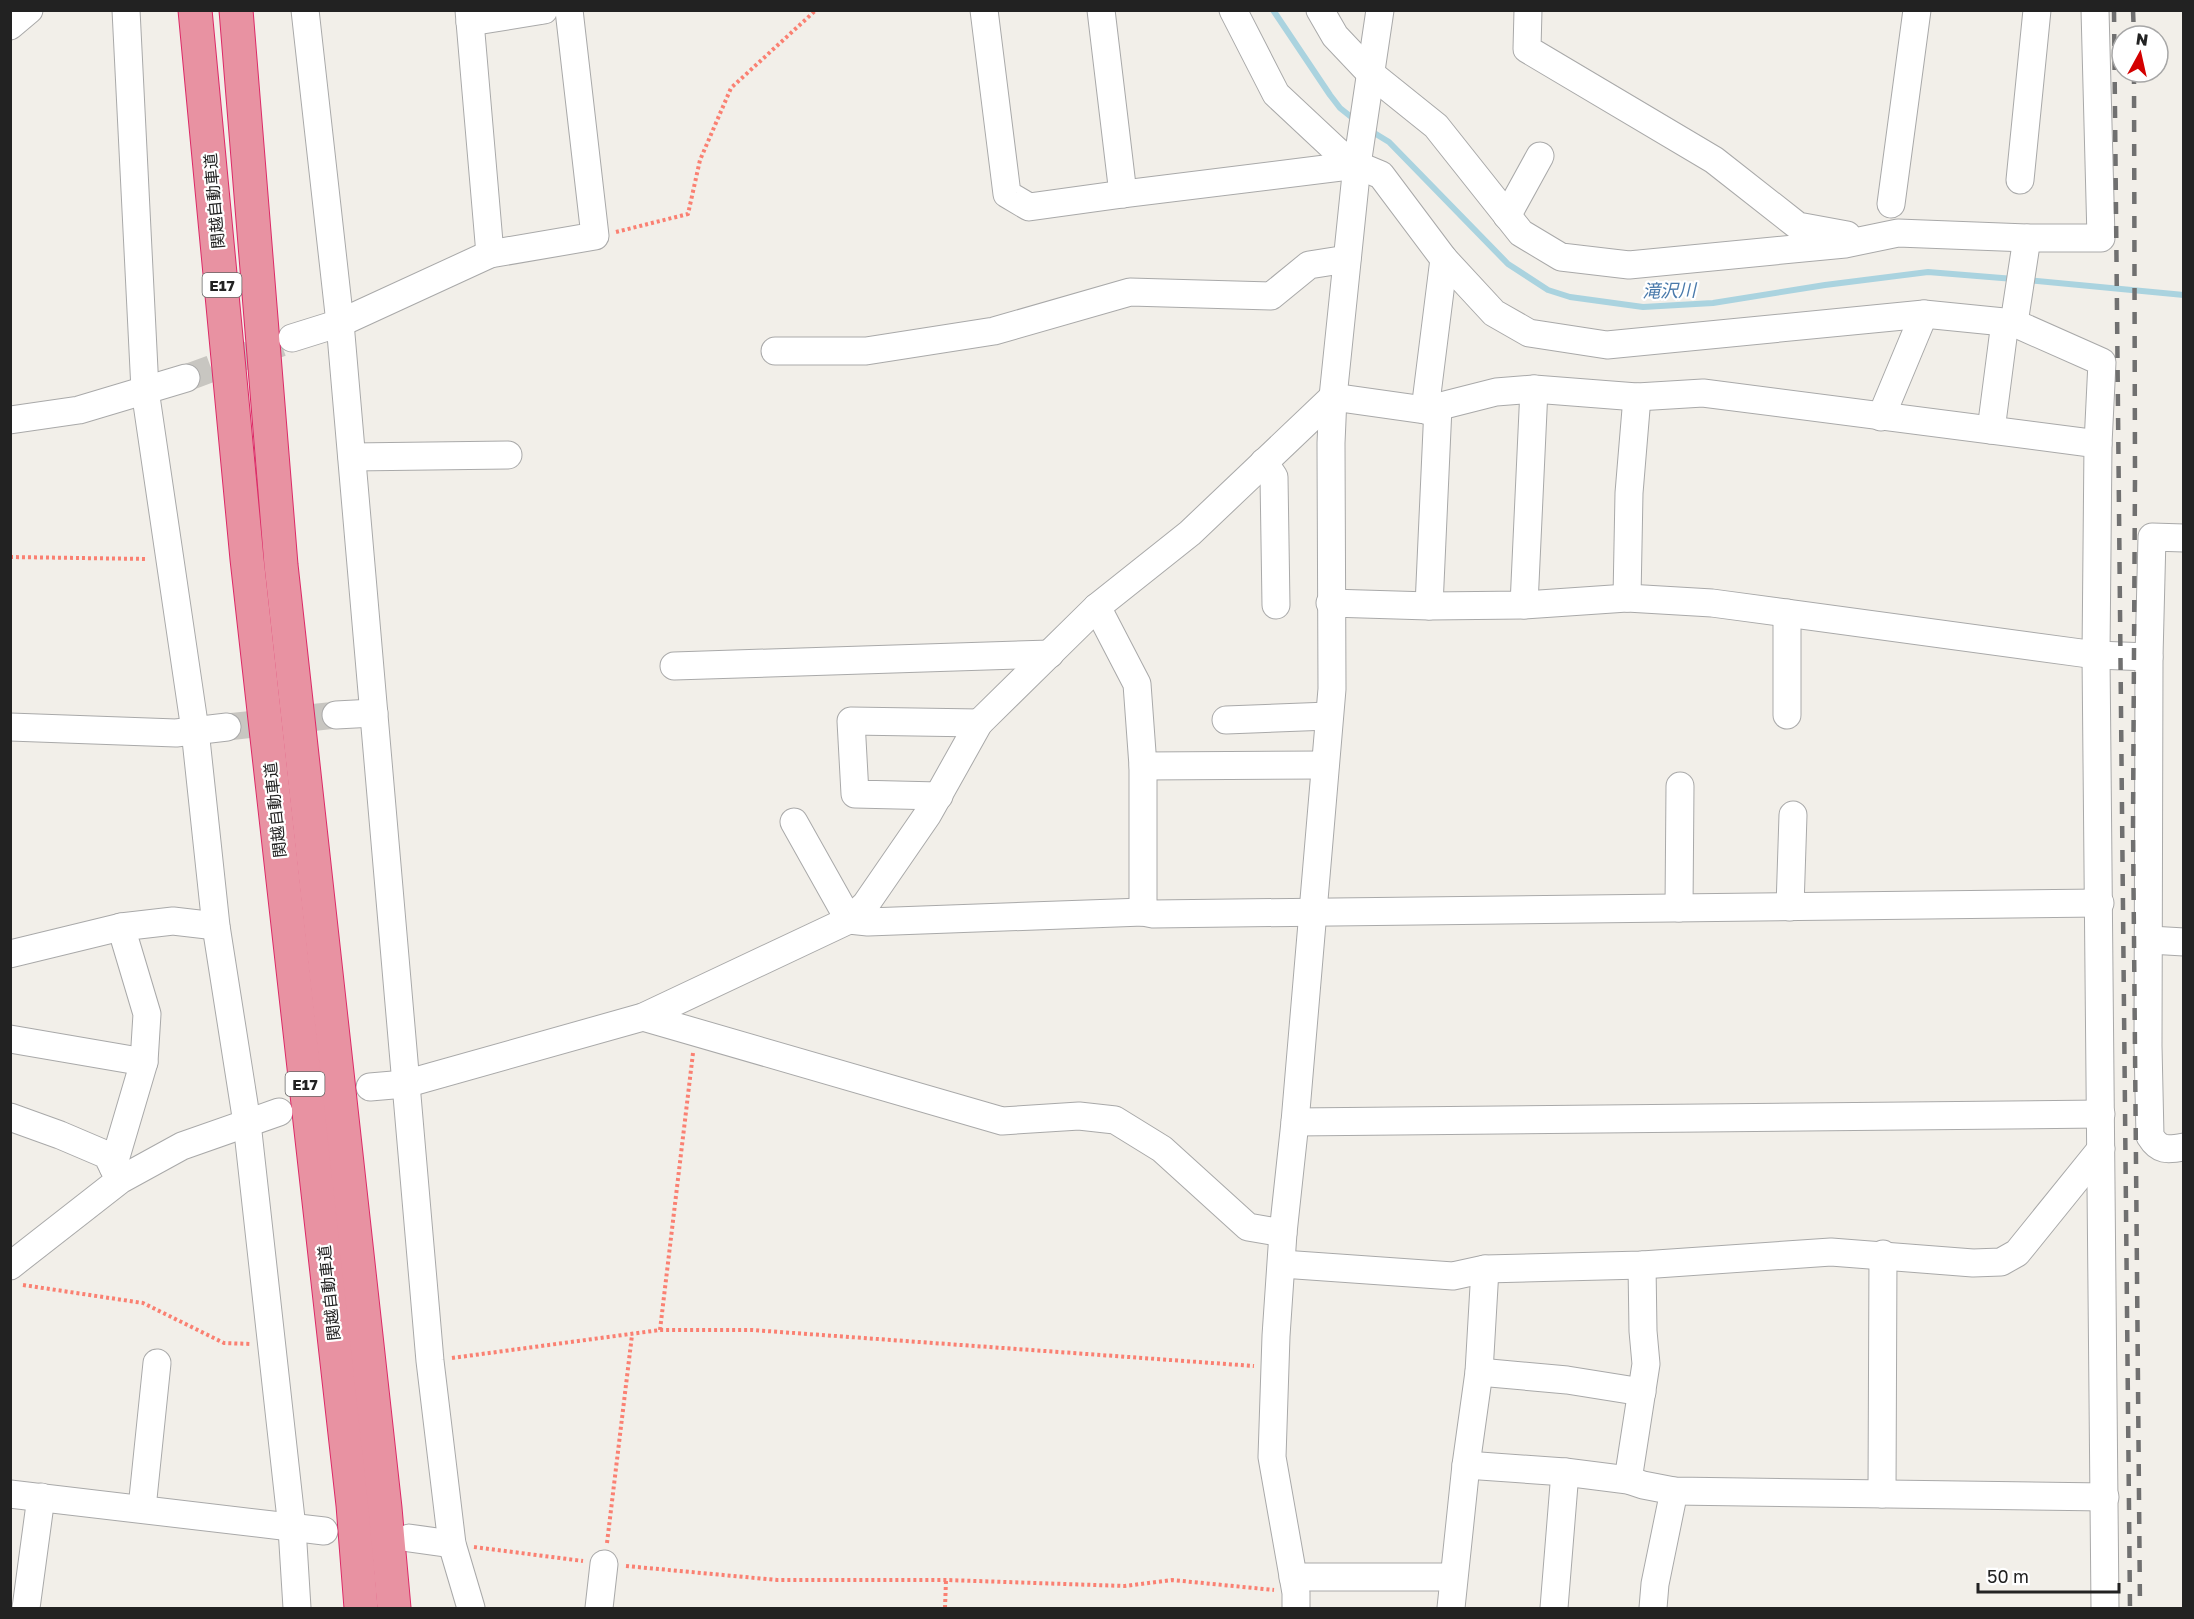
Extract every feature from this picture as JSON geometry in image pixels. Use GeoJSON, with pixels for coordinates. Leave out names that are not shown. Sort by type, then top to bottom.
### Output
{"type":"FeatureCollection","features":[{"type":"Feature","properties":{"kind":"highway","name":"関越自動車道"},"geometry":{"type":"LineString","coordinates":[[195,10],[247,559],[351,1494],[361,1608]]}},
{"type":"Feature","properties":{"kind":"highway","name":"関越自動車道"},"geometry":{"type":"LineString","coordinates":[[236,10],[281,565],[384,1496],[394,1608]]}},
{"type":"Feature","properties":{"kind":"street"},"geometry":{"type":"LineString","coordinates":[[10,26],[28,10]]}},
{"type":"Feature","properties":{"kind":"street"},"geometry":{"type":"LineString","coordinates":[[126,10],[145,390],[195,730],[216,926],[247,1123],[292,1527],[297,1608]]}},
{"type":"Feature","properties":{"kind":"street"},"geometry":{"type":"LineString","coordinates":[[305,10],[340,322],[430,1361],[453,1544],[471,1608]]}},
{"type":"Feature","properties":{"kind":"street"},"geometry":{"type":"LineString","coordinates":[[490,254],[470,16],[544,10]]}},
{"type":"Feature","properties":{"kind":"street"},"geometry":{"type":"LineString","coordinates":[[292,338],[340,322],[490,254],[595,236],[569,10]]}},
{"type":"Feature","properties":{"kind":"street"},"geometry":{"type":"LineString","coordinates":[[984,10],[1007,194],[1029,207],[1357,165]]}},
{"type":"Feature","properties":{"kind":"street"},"geometry":{"type":"LineString","coordinates":[[1101,10],[1123,194]]}},
{"type":"Feature","properties":{"kind":"street"},"geometry":{"type":"LineString","coordinates":[[1233,10],[1276,94],[1338,152],[1357,165],[1381,175],[1444,259],[1494,313],[1528,333],[1607,345],[1924,314],[2009,322],[2102,362],[2098,444],[2096,655],[2105,1608]]}},
{"type":"Feature","properties":{"kind":"street"},"geometry":{"type":"LineString","coordinates":[[1320,10],[1335,36],[1370,73],[1436,126],[1521,233],[1561,257],[1629,265],[1845,244],[1898,233],[2027,238],[2101,238],[2095,10]]}},
{"type":"Feature","properties":{"kind":"street"},"geometry":{"type":"LineString","coordinates":[[1380,10],[1357,165],[1333,397],[1330,603],[1332,689],[1314,912],[1283,1233],[1276,1336],[1272,1457],[1295,1593],[1453,1577]]}},
{"type":"Feature","properties":{"kind":"street"},"geometry":{"type":"LineString","coordinates":[[1528,10],[1527,49],[1714,160],[1798,226],[1871,239]]}},
{"type":"Feature","properties":{"kind":"street"},"geometry":{"type":"LineString","coordinates":[[1891,204],[1917,10]]}},
{"type":"Feature","properties":{"kind":"street"},"geometry":{"type":"LineString","coordinates":[[2020,180],[2037,10]]}},
{"type":"Feature","properties":{"kind":"street"},"geometry":{"type":"LineString","coordinates":[[1507,216],[1540,156]]}},
{"type":"Feature","properties":{"kind":"street"},"geometry":{"type":"LineString","coordinates":[[1990,430],[2027,238]]}},
{"type":"Feature","properties":{"kind":"street"},"geometry":{"type":"LineString","coordinates":[[775,351],[866,351],[983,333],[1130,292],[1271,296],[1309,265],[1347,259]]}},
{"type":"Feature","properties":{"kind":"street"},"geometry":{"type":"LineString","coordinates":[[1429,606],[1432,408],[1444,259]]}},
{"type":"Feature","properties":{"kind":"street"},"geometry":{"type":"LineString","coordinates":[[1881,417],[1924,314]]}},
{"type":"Feature","properties":{"kind":"street"},"geometry":{"type":"LineString","coordinates":[[10,420],[79,410],[186,378]]}},
{"type":"Feature","properties":{"kind":"street"},"geometry":{"type":"LineString","coordinates":[[1524,604],[1534,388]]}},
{"type":"Feature","properties":{"kind":"street"},"geometry":{"type":"LineString","coordinates":[[370,1087],[405,1084],[643,1017],[849,920],[866,904],[928,814],[980,723],[1097,608],[1190,533],[1333,397],[1432,408],[1496,392],[1534,388],[1637,397],[1703,393],[2098,444]]}},
{"type":"Feature","properties":{"kind":"street"},"geometry":{"type":"LineString","coordinates":[[1626,598],[1629,493],[1637,397]]}},
{"type":"Feature","properties":{"kind":"street"},"geometry":{"type":"LineString","coordinates":[[352,457],[508,455]]}},
{"type":"Feature","properties":{"kind":"street"},"geometry":{"type":"LineString","coordinates":[[1264,462],[1274,477],[1276,605]]}},
{"type":"Feature","properties":{"kind":"street"},"geometry":{"type":"LineString","coordinates":[[2184,538],[2152,537],[2149,657],[2148,1046],[2150,1136],[2156,1145],[2164,1148],[2184,1147]]}},
{"type":"Feature","properties":{"kind":"street"},"geometry":{"type":"LineString","coordinates":[[1330,603],[1429,606],[1524,604],[1626,598],[1712,603],[2096,655],[2149,657]]}},
{"type":"Feature","properties":{"kind":"street"},"geometry":{"type":"LineString","coordinates":[[1097,608],[1137,684],[1143,766],[1143,912]]}},
{"type":"Feature","properties":{"kind":"street"},"geometry":{"type":"LineString","coordinates":[[1787,613],[1787,715]]}},
{"type":"Feature","properties":{"kind":"street"},"geometry":{"type":"LineString","coordinates":[[674,666],[1050,654]]}},
{"type":"Feature","properties":{"kind":"street"},"geometry":{"type":"LineString","coordinates":[[336,715],[374,713]]}},
{"type":"Feature","properties":{"kind":"street"},"geometry":{"type":"LineString","coordinates":[[1226,720],[1329,716]]}},
{"type":"Feature","properties":{"kind":"street"},"geometry":{"type":"LineString","coordinates":[[939,796],[855,794],[851,721],[980,723]]}},
{"type":"Feature","properties":{"kind":"street"},"geometry":{"type":"LineString","coordinates":[[10,727],[176,733],[227,728]]}},
{"type":"Feature","properties":{"kind":"street"},"geometry":{"type":"LineString","coordinates":[[1143,766],[1325,765]]}},
{"type":"Feature","properties":{"kind":"street"},"geometry":{"type":"LineString","coordinates":[[1679,908],[1680,786]]}},
{"type":"Feature","properties":{"kind":"street"},"geometry":{"type":"LineString","coordinates":[[1790,907],[1793,816]]}},
{"type":"Feature","properties":{"kind":"street"},"geometry":{"type":"LineString","coordinates":[[794,822],[849,920]]}},
{"type":"Feature","properties":{"kind":"street"},"geometry":{"type":"LineString","coordinates":[[849,920],[903,922],[1143,912],[1153,914],[2100,903]]}},
{"type":"Feature","properties":{"kind":"street"},"geometry":{"type":"LineString","coordinates":[[10,954],[121,927],[173,921],[216,926]]}},
{"type":"Feature","properties":{"kind":"street"},"geometry":{"type":"LineString","coordinates":[[117,1174],[144,1062],[147,1014],[121,927]]}},
{"type":"Feature","properties":{"kind":"street"},"geometry":{"type":"LineString","coordinates":[[2150,940],[2184,942]]}},
{"type":"Feature","properties":{"kind":"street"},"geometry":{"type":"LineString","coordinates":[[643,1017],[1002,1121],[1079,1116],[1115,1120],[1162,1149],[1248,1227],[1283,1233]]}},
{"type":"Feature","properties":{"kind":"street"},"geometry":{"type":"LineString","coordinates":[[10,1038],[144,1062]]}},
{"type":"Feature","properties":{"kind":"street"},"geometry":{"type":"LineString","coordinates":[[16,1275],[117,1174],[182,1146],[279,1112]]}},
{"type":"Feature","properties":{"kind":"street"},"geometry":{"type":"LineString","coordinates":[[1295,1122],[2101,1114]]}},
{"type":"Feature","properties":{"kind":"street"},"geometry":{"type":"LineString","coordinates":[[10,1117],[107,1155],[117,1174]]}},
{"type":"Feature","properties":{"kind":"street"},"geometry":{"type":"LineString","coordinates":[[1282,1264],[1453,1276],[1485,1269],[1642,1265],[1832,1252],[1883,1254],[1973,1263],[2001,1262],[2017,1253],[2101,1149]]}},
{"type":"Feature","properties":{"kind":"street"},"geometry":{"type":"LineString","coordinates":[[1882,1494],[1883,1254]]}},
{"type":"Feature","properties":{"kind":"street"},"geometry":{"type":"LineString","coordinates":[[1628,1480],[1646,1364],[1642,1265]]}},
{"type":"Feature","properties":{"kind":"street"},"geometry":{"type":"LineString","coordinates":[[1450,1608],[1479,1372],[1485,1269]]}},
{"type":"Feature","properties":{"kind":"street"},"geometry":{"type":"LineString","coordinates":[[142,1508],[157,1364]]}},
{"type":"Feature","properties":{"kind":"street"},"geometry":{"type":"LineString","coordinates":[[1479,1372],[1567,1380],[1642,1392]]}},
{"type":"Feature","properties":{"kind":"street"},"geometry":{"type":"LineString","coordinates":[[1466,1465],[1565,1472],[1628,1480],[1674,1491],[2105,1497]]}},
{"type":"Feature","properties":{"kind":"street"},"geometry":{"type":"LineString","coordinates":[[1554,1608],[1565,1472]]}},
{"type":"Feature","properties":{"kind":"street"},"geometry":{"type":"LineString","coordinates":[[1653,1608],[1655,1584],[1674,1491]]}},
{"type":"Feature","properties":{"kind":"street"},"geometry":{"type":"LineString","coordinates":[[10,1494],[324,1531]]}},
{"type":"Feature","properties":{"kind":"street"},"geometry":{"type":"LineString","coordinates":[[26,1608],[41,1497]]}},
{"type":"Feature","properties":{"kind":"street"},"geometry":{"type":"LineString","coordinates":[[409,1538],[453,1544]]}},
{"type":"Feature","properties":{"kind":"street"},"geometry":{"type":"LineString","coordinates":[[599,1608],[604,1564]]}},
{"type":"Feature","properties":{"kind":"path"},"geometry":{"type":"LineString","coordinates":[[595,236],[688,214],[700,160],[731,88],[816,10]]}},
{"type":"Feature","properties":{"kind":"path"},"geometry":{"type":"LineString","coordinates":[[10,557],[170,560]]}},
{"type":"Feature","properties":{"kind":"path"},"geometry":{"type":"LineString","coordinates":[[660,1330],[695,1032]]}},
{"type":"Feature","properties":{"kind":"path"},"geometry":{"type":"LineString","coordinates":[[16,1275],[143,1303],[224,1343],[272,1344]]}},
{"type":"Feature","properties":{"kind":"path"},"geometry":{"type":"LineString","coordinates":[[430,1361],[660,1330],[752,1330],[1219,1365],[1276,1367]]}},
{"type":"Feature","properties":{"kind":"path"},"geometry":{"type":"LineString","coordinates":[[604,1564],[632,1335]]}},
{"type":"Feature","properties":{"kind":"path"},"geometry":{"type":"LineString","coordinates":[[453,1544],[604,1564],[777,1580],[946,1580],[1125,1586],[1172,1580],[1295,1593]]}},
{"type":"Feature","properties":{"kind":"path"},"geometry":{"type":"LineString","coordinates":[[945,1608],[946,1580]]}},
{"type":"Feature","properties":{"kind":"waterway","name":"滝沢川"},"geometry":{"type":"LineString","coordinates":[[1273,10],[1330,95],[1340,108],[1355,120]]}},
{"type":"Feature","properties":{"kind":"waterway","name":"滝沢川"},"geometry":{"type":"LineString","coordinates":[[1371,131],[1389,142],[1508,264],[1548,290],[1570,297],[1643,307],[1713,303],[1825,285],[1928,272],[2014,279]]}},
{"type":"Feature","properties":{"kind":"waterway","name":"滝沢川"},"geometry":{"type":"LineString","coordinates":[[2027,280],[2184,295]]}},
{"type":"Feature","properties":{"kind":"tunnel"},"geometry":{"type":"LineString","coordinates":[[186,378],[281,343]]}},
{"type":"Feature","properties":{"kind":"tunnel"},"geometry":{"type":"LineString","coordinates":[[227,727],[336,715]]}},
{"type":"Feature","properties":{"kind":"railway"},"geometry":{"type":"LineString","coordinates":[[2114,10],[2130,1608]]}},
{"type":"Feature","properties":{"kind":"railway"},"geometry":{"type":"LineString","coordinates":[[2133,10],[2134,24]]}},
{"type":"Feature","properties":{"kind":"railway"},"geometry":{"type":"LineString","coordinates":[[2134,84],[2133,826],[2140,1608]]}}]}
